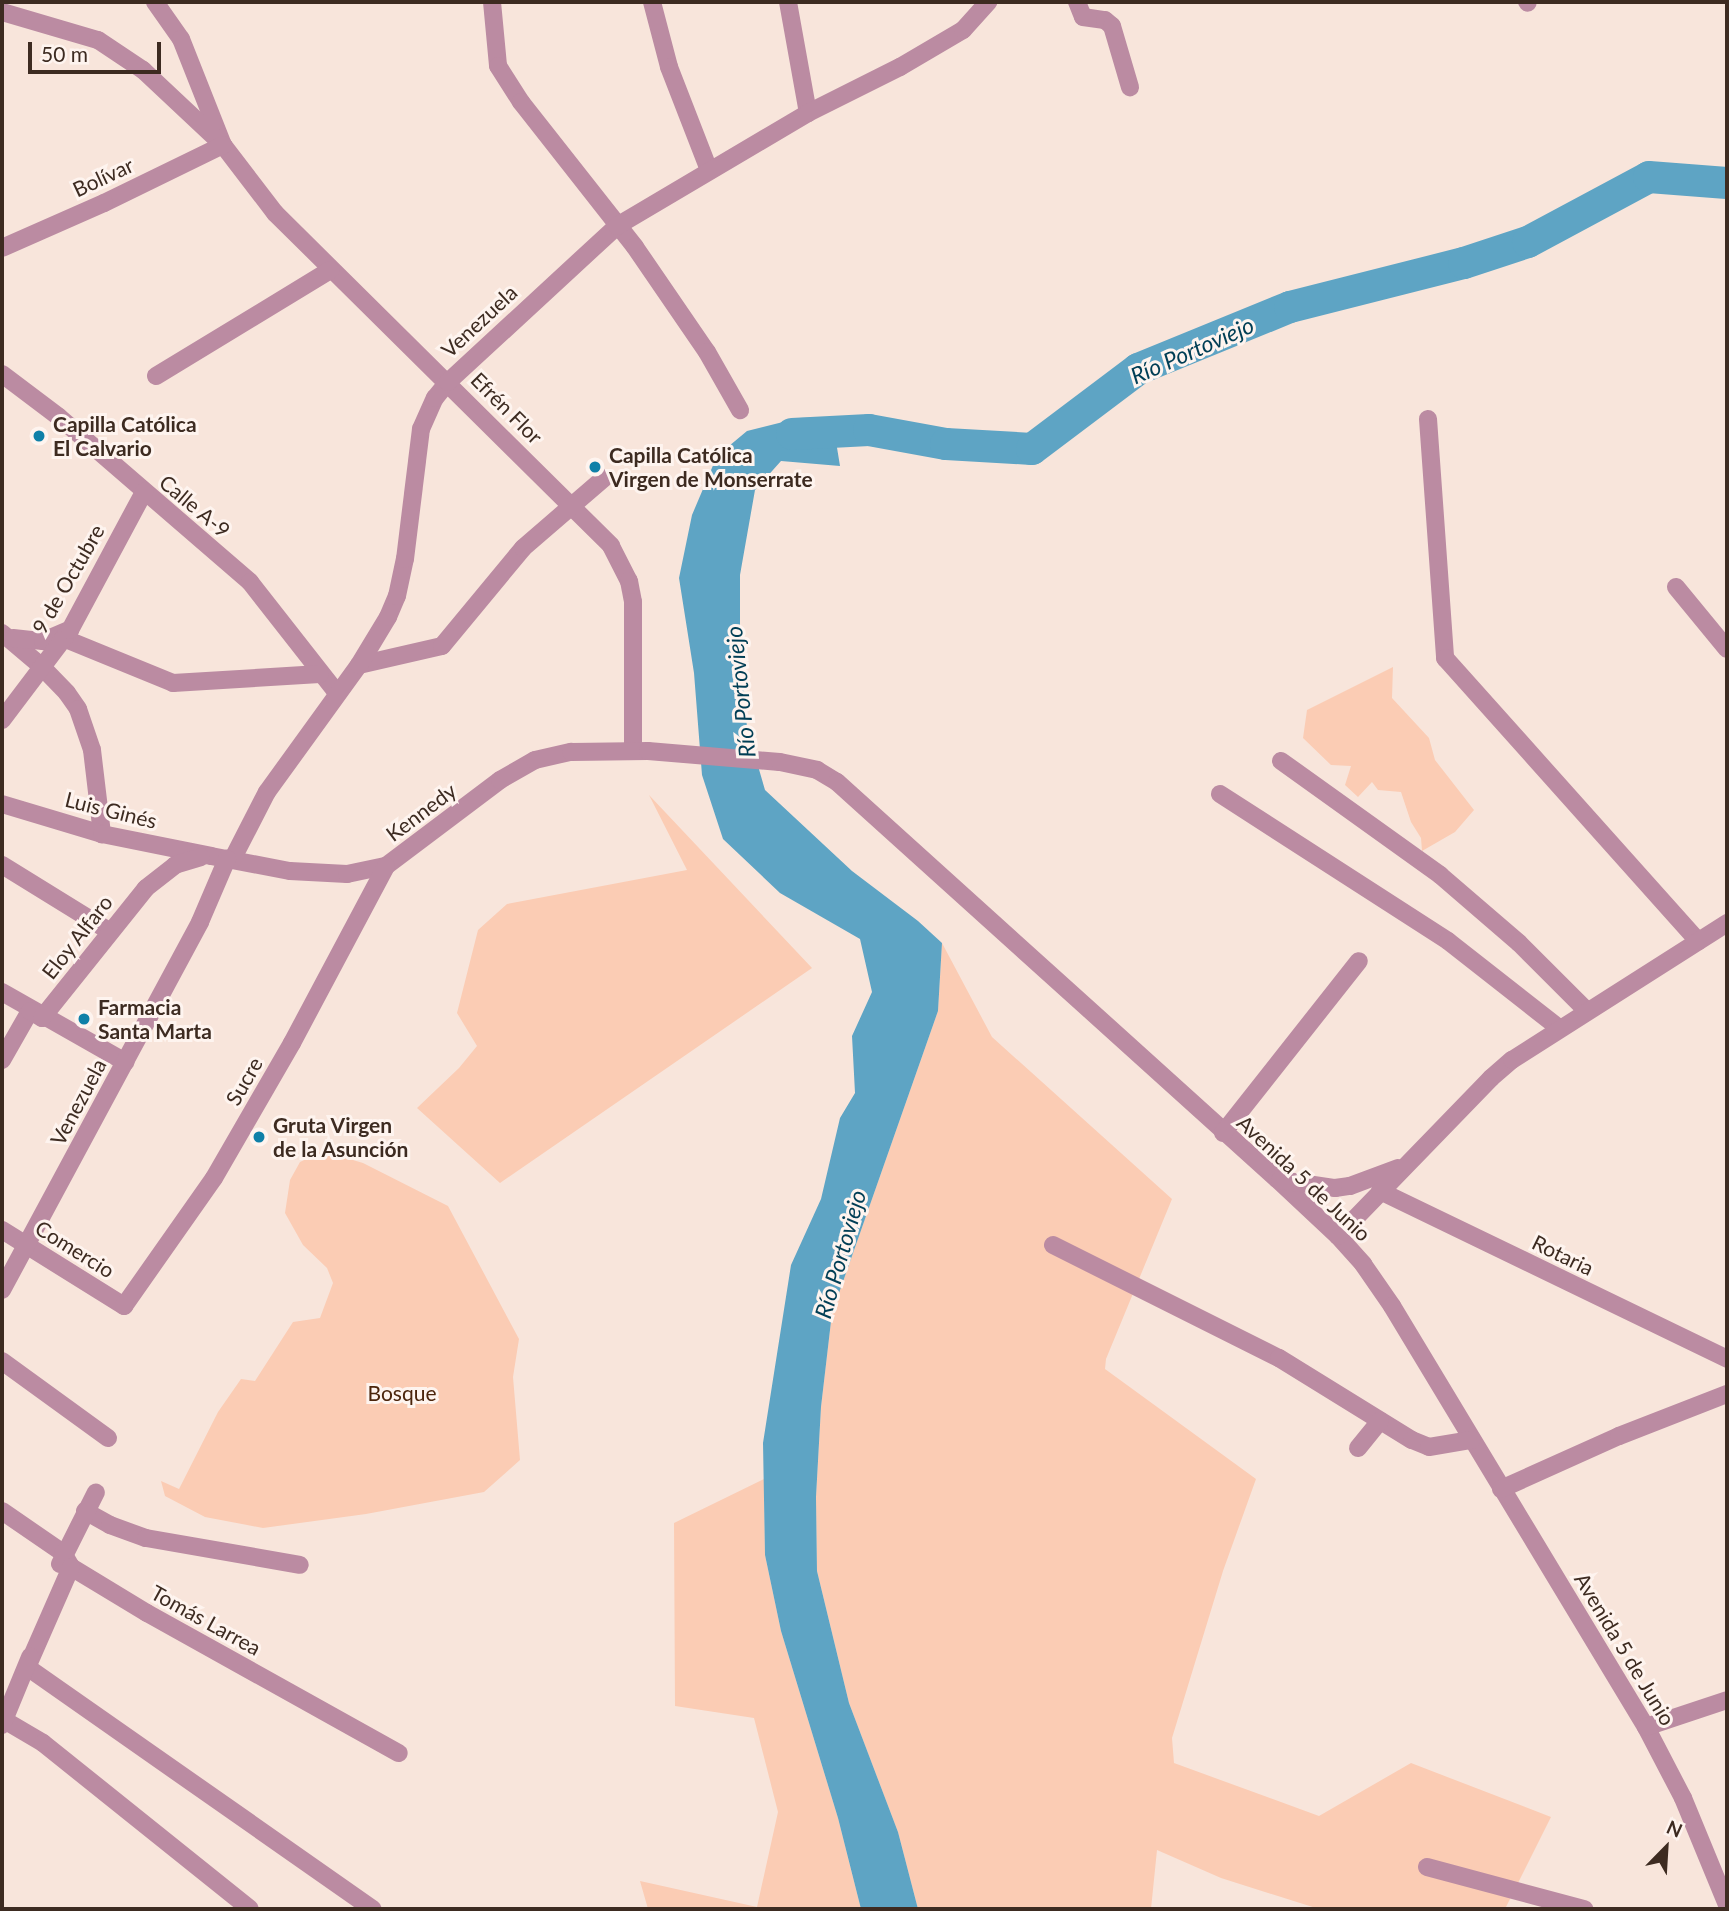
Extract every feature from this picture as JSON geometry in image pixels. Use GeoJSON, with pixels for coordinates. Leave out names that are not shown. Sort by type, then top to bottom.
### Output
{"type":"FeatureCollection","features":[{"type":"Feature","properties":{"kind":"street","name":"Efrén Flor"},"geometry":{"type":"LineString","coordinates":[[155,2],[181,39],[223,145],[275,213],[330,270],[571,503],[611,546],[629,582],[633,602],[641,751]]}},
{"type":"Feature","properties":{"kind":"street"},"geometry":{"type":"LineString","coordinates":[[492,2],[498,66],[521,102],[635,247],[700,342],[740,410]]}},
{"type":"Feature","properties":{"kind":"street"},"geometry":{"type":"LineString","coordinates":[[652,2],[669,67],[709,170]]}},
{"type":"Feature","properties":{"kind":"street"},"geometry":{"type":"LineString","coordinates":[[788,2],[808,113]]}},
{"type":"Feature","properties":{"kind":"street","name":"Venezuela"},"geometry":{"type":"LineString","coordinates":[[2,1290],[201,922],[223,858],[359,665],[397,596],[405,559],[421,429],[435,398],[448,382],[617,226],[808,113],[963,30],[988,2]]}},
{"type":"Feature","properties":{"kind":"street"},"geometry":{"type":"LineString","coordinates":[[1077,2],[1083,17],[1105,20],[1112,26],[1130,87]]}},
{"type":"Feature","properties":{"kind":"street"},"geometry":{"type":"LineString","coordinates":[[2,12],[98,40],[143,70],[223,145]]}},
{"type":"Feature","properties":{"kind":"street","name":"Bolívar"},"geometry":{"type":"LineString","coordinates":[[2,248],[104,203],[223,145]]}},
{"type":"Feature","properties":{"kind":"street"},"geometry":{"type":"LineString","coordinates":[[156,376],[330,270]]}},
{"type":"Feature","properties":{"kind":"street","name":"Calle A-9"},"geometry":{"type":"LineString","coordinates":[[2,374],[59,417],[250,582],[337,693]]}},
{"type":"Feature","properties":{"kind":"street"},"geometry":{"type":"LineString","coordinates":[[1428,419],[1445,658],[1698,941]]}},
{"type":"Feature","properties":{"kind":"street"},"geometry":{"type":"LineString","coordinates":[[359,665],[442,646],[523,548],[571,503],[604,478]]}},
{"type":"Feature","properties":{"kind":"street","name":"9 de Octubre"},"geometry":{"type":"LineString","coordinates":[[2,720],[66,634],[144,492]]}},
{"type":"Feature","properties":{"kind":"street"},"geometry":{"type":"LineString","coordinates":[[1676,587],[1727,649]]}},
{"type":"Feature","properties":{"kind":"street"},"geometry":{"type":"LineString","coordinates":[[6,635],[43,641],[66,634],[173,683],[320,674]]}},
{"type":"Feature","properties":{"kind":"street"},"geometry":{"type":"LineString","coordinates":[[6,635],[67,693],[86,730],[96,771],[102,834]]}},
{"type":"Feature","properties":{"kind":"street"},"geometry":{"type":"LineString","coordinates":[[298,644],[300,676]]}},
{"type":"Feature","properties":{"kind":"street","name":"Kennedy"},"geometry":{"type":"LineString","coordinates":[[223,858],[290,871],[332,874],[362,873],[386,866],[500,780],[535,760],[571,752],[641,751],[780,762]]}},
{"type":"Feature","properties":{"kind":"street"},"geometry":{"type":"LineString","coordinates":[[1281,761],[1440,875],[1519,943],[1587,1011]]}},
{"type":"Feature","properties":{"kind":"street","name":"Avenida 5 de Junio"},"geometry":{"type":"LineString","coordinates":[[780,762],[817,771],[837,782],[1277,1179],[1338,1236],[1363,1264],[1392,1306],[1646,1727],[1683,1798],[1727,1905]]}},
{"type":"Feature","properties":{"kind":"street"},"geometry":{"type":"LineString","coordinates":[[1220,794],[1448,941],[1559,1028]]}},
{"type":"Feature","properties":{"kind":"street","name":"Luis Ginés"},"geometry":{"type":"LineString","coordinates":[[2,804],[102,834],[223,858]]}},
{"type":"Feature","properties":{"kind":"street","name":"Eloy Alfaro"},"geometry":{"type":"LineString","coordinates":[[2,1060],[36,1014],[164,872],[185,860],[223,858]]}},
{"type":"Feature","properties":{"kind":"street"},"geometry":{"type":"LineString","coordinates":[[2,865],[109,931]]}},
{"type":"Feature","properties":{"kind":"street","name":"Sucre"},"geometry":{"type":"LineString","coordinates":[[124,1306],[214,1178],[292,1043],[386,866]]}},
{"type":"Feature","properties":{"kind":"street"},"geometry":{"type":"LineString","coordinates":[[1338,1236],[1491,1078],[1559,1028],[1727,923]]}},
{"type":"Feature","properties":{"kind":"street"},"geometry":{"type":"LineString","coordinates":[[1223,1133],[1359,961]]}},
{"type":"Feature","properties":{"kind":"street"},"geometry":{"type":"LineString","coordinates":[[2,992],[36,1014],[125,1062]]}},
{"type":"Feature","properties":{"kind":"street"},"geometry":{"type":"LineString","coordinates":[[1277,1179],[1299,1185],[1335,1188],[1350,1186],[1404,1166]]}},
{"type":"Feature","properties":{"kind":"street","name":"Rotaria"},"geometry":{"type":"LineString","coordinates":[[1380,1191],[1727,1359]]}},
{"type":"Feature","properties":{"kind":"street","name":"Comercio"},"geometry":{"type":"LineString","coordinates":[[2,1230],[124,1306]]}},
{"type":"Feature","properties":{"kind":"street"},"geometry":{"type":"LineString","coordinates":[[1053,1245],[1164,1298],[1279,1358],[1380,1421],[1429,1447],[1471,1440]]}},
{"type":"Feature","properties":{"kind":"street"},"geometry":{"type":"LineString","coordinates":[[2,1361],[108,1438]]}},
{"type":"Feature","properties":{"kind":"street"},"geometry":{"type":"LineString","coordinates":[[1501,1489],[1619,1436],[1727,1394]]}},
{"type":"Feature","properties":{"kind":"street"},"geometry":{"type":"LineString","coordinates":[[1358,1448],[1380,1421]]}},
{"type":"Feature","properties":{"kind":"street"},"geometry":{"type":"LineString","coordinates":[[96,1492],[85,1511],[27,1667],[3,1722],[43,1743],[250,1909]]}},
{"type":"Feature","properties":{"kind":"street","name":"Tomás Larrea"},"geometry":{"type":"LineString","coordinates":[[2,1511],[67,1560],[146,1613],[399,1753]]}},
{"type":"Feature","properties":{"kind":"street"},"geometry":{"type":"LineString","coordinates":[[85,1511],[110,1525],[146,1538],[300,1565]]}},
{"type":"Feature","properties":{"kind":"street"},"geometry":{"type":"LineString","coordinates":[[27,1667],[373,1909]]}},
{"type":"Feature","properties":{"kind":"street"},"geometry":{"type":"LineString","coordinates":[[1646,1727],[1727,1700]]}},
{"type":"Feature","properties":{"kind":"street"},"geometry":{"type":"LineString","coordinates":[[1427,1867],[1584,1909]]}},
{"type":"Feature","properties":{"kind":"green space"},"geometry":{"type":"Polygon","coordinates":[[[1393,667],[1392,698],[1429,738],[1435,760],[1474,810],[1455,832],[1422,851],[1421,838],[1411,822],[1401,792],[1378,790],[1372,782],[1358,797],[1345,785],[1351,766],[1331,765],[1303,738],[1307,710],[1393,667]]]}},
{"type":"Feature","properties":{"kind":"green space"},"geometry":{"type":"Polygon","coordinates":[[[649,795],[812,968],[500,1183],[417,1108],[459,1068],[477,1046],[457,1013],[478,930],[507,904],[687,870],[649,795]]]}},
{"type":"Feature","properties":{"kind":"green space"},"geometry":{"type":"Polygon","coordinates":[[[942,943],[992,1037],[1172,1199],[1106,1359],[1105,1369],[1256,1479],[1223,1571],[1172,1738],[1174,1763],[1319,1816],[1411,1763],[1551,1817],[1505,1909],[1319,1909],[1221,1878],[1157,1850],[1151,1909],[918,1909],[898,1832],[849,1703],[817,1571],[816,1497],[821,1407],[832,1313],[938,1011],[942,943]]]}},
{"type":"Feature","properties":{"kind":"green space","name":"Bosque"},"geometry":{"type":"Polygon","coordinates":[[[323,1151],[363,1163],[448,1206],[519,1339],[513,1377],[520,1460],[484,1492],[366,1514],[263,1528],[205,1517],[165,1496],[161,1481],[179,1489],[218,1412],[241,1379],[255,1381],[293,1322],[320,1318],[333,1283],[327,1268],[303,1245],[285,1213],[290,1180],[300,1162],[323,1151]]]}},
{"type":"Feature","properties":{"kind":"green space"},"geometry":{"type":"Polygon","coordinates":[[[764,1479],[765,1555],[781,1631],[838,1818],[861,1909],[648,1909],[640,1881],[757,1907],[778,1812],[754,1718],[675,1706],[674,1523],[764,1479]]]}},
{"type":"Feature","properties":{"kind":"water"},"geometry":{"type":"Polygon","coordinates":[[[832,417],[840,466],[781,461],[755,490],[740,575],[740,640],[747,728],[765,790],[852,871],[918,921],[942,943],[938,1011],[832,1313],[821,1407],[816,1497],[817,1571],[849,1703],[898,1832],[918,1909],[861,1909],[838,1818],[781,1631],[765,1555],[763,1443],[791,1265],[821,1199],[840,1118],[855,1093],[852,1036],[872,992],[860,939],[780,893],[723,839],[702,775],[694,673],[679,578],[692,515],[717,456],[747,431],[799,418],[832,417]]]}},
{"type":"Feature","properties":{"kind":"waterway","name":"Río Portoviejo"},"geometry":{"type":"LineString","coordinates":[[792,434],[869,430],[946,444],[1032,449],[1138,369],[1290,307],[1464,263],[1528,242],[1649,177],[1727,183]]}},
{"type":"Feature","properties":{"kind":"place","name":"Capilla Católica El Calvario"},"geometry":{"type":"Point","coordinates":[39,436]}},
{"type":"Feature","properties":{"kind":"place","name":"Capilla Católica Virgen de Monserrate"},"geometry":{"type":"Point","coordinates":[595,467]}},
{"type":"Feature","properties":{"kind":"place","name":"Farmacia Santa Marta"},"geometry":{"type":"Point","coordinates":[84,1019]}},
{"type":"Feature","properties":{"kind":"place","name":"Gruta Virgen de la Asunción"},"geometry":{"type":"Point","coordinates":[259,1137]}}]}
